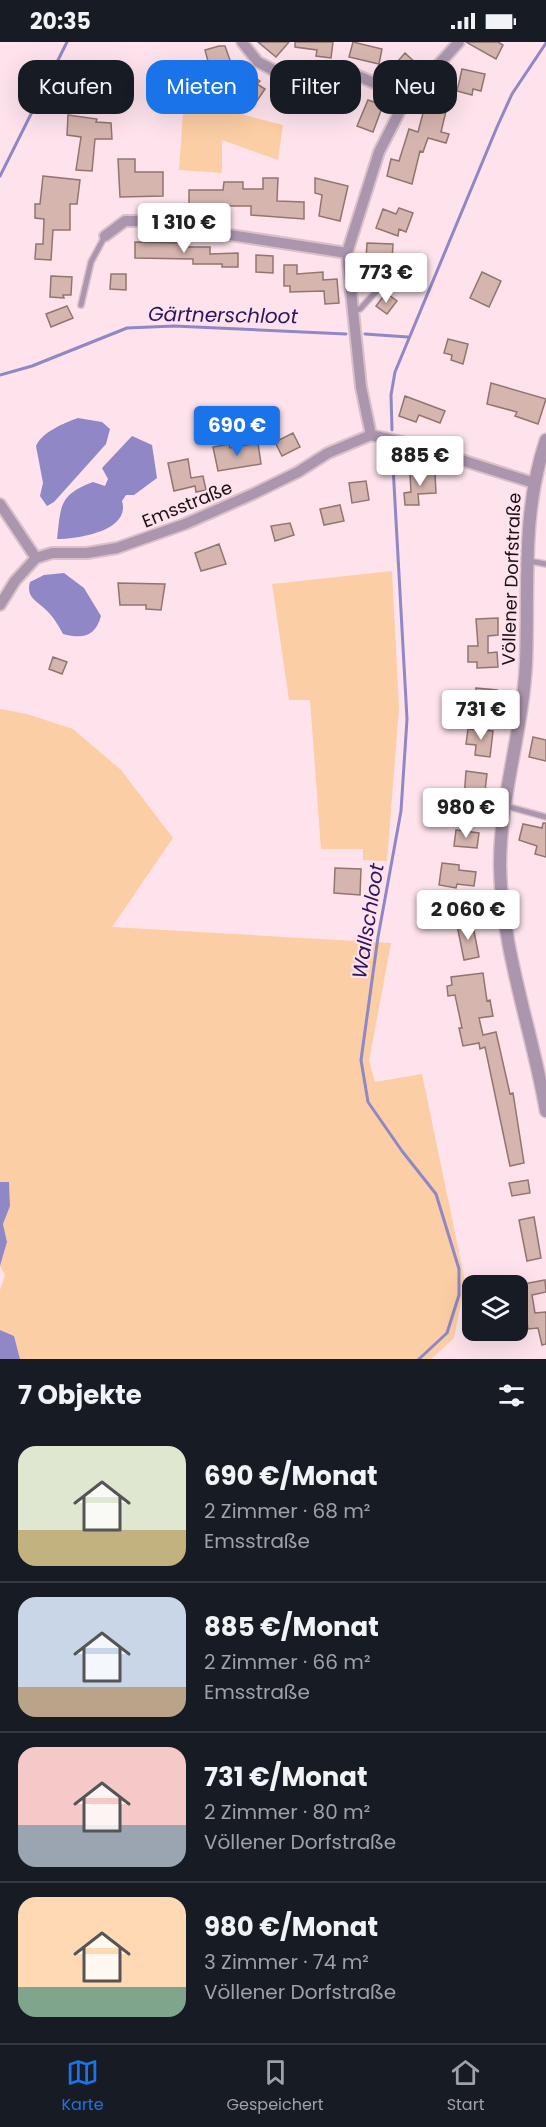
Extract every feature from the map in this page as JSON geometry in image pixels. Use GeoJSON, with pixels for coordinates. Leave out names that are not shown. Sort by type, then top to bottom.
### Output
{"type":"FeatureCollection","features":[{"type":"Feature","properties":{"kind":"street"},"geometry":{"type":"LineString","coordinates":[[242,42],[258,62],[280,74],[356,75],[373,82]]}},
{"type":"Feature","properties":{"kind":"street"},"geometry":{"type":"LineString","coordinates":[[443,60],[459,42]]}},
{"type":"Feature","properties":{"kind":"street"},"geometry":{"type":"LineString","coordinates":[[398,114],[379,152],[347,253],[361,387],[371,435],[411,444],[534,483]]}},
{"type":"Feature","properties":{"kind":"street"},"geometry":{"type":"LineString","coordinates":[[105,236],[125,221],[139,221],[347,253]]}},
{"type":"Feature","properties":{"kind":"street","name":"Emsstraße"},"geometry":{"type":"LineString","coordinates":[[36,558],[52,553],[87,553],[117,548],[185,524],[298,472],[328,453],[371,435]]}},
{"type":"Feature","properties":{"kind":"street","name":"Völlener Dorfstraße"},"geometry":{"type":"LineString","coordinates":[[546,440],[534,483],[529,515],[525,686],[504,806],[500,866],[504,911],[546,1111]]}},
{"type":"Feature","properties":{"kind":"street"},"geometry":{"type":"LineString","coordinates":[[0,504],[36,558],[15,581],[0,605]]}},
{"type":"Feature","properties":{"kind":"lane"},"geometry":{"type":"LineString","coordinates":[[81,305],[91,262],[105,236]]}},
{"type":"Feature","properties":{"kind":"lane"},"geometry":{"type":"LineString","coordinates":[[353,311],[360,309],[396,270]]}},
{"type":"Feature","properties":{"kind":"lane"},"geometry":{"type":"LineString","coordinates":[[527,561],[546,564]]}},
{"type":"Feature","properties":{"kind":"lane"},"geometry":{"type":"LineString","coordinates":[[504,806],[546,817]]}},
{"type":"Feature","properties":{"kind":"shaded area"},"geometry":{"type":"Polygon","coordinates":[[[183,114],[241,114],[283,125],[278,160],[222,140],[222,173],[179,170],[183,114]]]}},
{"type":"Feature","properties":{"kind":"shaded area"},"geometry":{"type":"Polygon","coordinates":[[[78,418],[102,422],[110,429],[106,444],[54,502],[47,506],[40,496],[43,483],[36,446],[48,432],[78,418]]]}},
{"type":"Feature","properties":{"kind":"shaded area"},"geometry":{"type":"Polygon","coordinates":[[[132,436],[152,445],[157,478],[134,495],[126,495],[122,501],[123,511],[119,520],[111,526],[89,535],[57,539],[61,509],[68,497],[93,482],[105,486],[108,479],[102,468],[132,436]]]}},
{"type":"Feature","properties":{"kind":"shaded area"},"geometry":{"type":"Polygon","coordinates":[[[392,571],[399,708],[387,861],[363,860],[363,849],[321,849],[310,700],[289,700],[272,584],[392,571]]]}},
{"type":"Feature","properties":{"kind":"shaded area"},"geometry":{"type":"Polygon","coordinates":[[[64,573],[84,588],[101,616],[95,628],[87,635],[63,634],[51,615],[31,596],[30,582],[44,575],[64,573]]]}},
{"type":"Feature","properties":{"kind":"shaded area"},"geometry":{"type":"Polygon","coordinates":[[[0,709],[27,714],[73,729],[121,770],[173,838],[112,927],[391,943],[369,1061],[375,1082],[422,1074],[464,1275],[454,1338],[431,1359],[20,1359],[14,1336],[0,1330],[0,1290],[5,1275],[0,1266],[7,1242],[3,1224],[10,1206],[9,1182],[0,1182],[0,709]]]}},
{"type":"Feature","properties":{"kind":"shaded area"},"geometry":{"type":"Polygon","coordinates":[[[0,1182],[9,1182],[10,1206],[3,1224],[7,1242],[0,1266],[0,1182]]]}},
{"type":"Feature","properties":{"kind":"shaded area"},"geometry":{"type":"Polygon","coordinates":[[[0,1330],[14,1336],[20,1359],[0,1359],[0,1330]]]}},
{"type":"Feature","properties":{"kind":"building"},"geometry":{"type":"Polygon","coordinates":[[[258,42],[289,42],[276,57],[258,42]]]}},
{"type":"Feature","properties":{"kind":"building"},"geometry":{"type":"Polygon","coordinates":[[[295,42],[333,42],[331,58],[316,56],[317,50],[295,47],[295,42]]]}},
{"type":"Feature","properties":{"kind":"building"},"geometry":{"type":"Polygon","coordinates":[[[353,42],[382,49],[380,60],[373,60],[373,63],[349,57],[353,42]]]}},
{"type":"Feature","properties":{"kind":"building"},"geometry":{"type":"Polygon","coordinates":[[[466,42],[498,42],[503,45],[496,59],[466,42]]]}},
{"type":"Feature","properties":{"kind":"building"},"geometry":{"type":"Polygon","coordinates":[[[225,46],[230,60],[208,60],[205,50],[225,46]]]}},
{"type":"Feature","properties":{"kind":"building"},"geometry":{"type":"Polygon","coordinates":[[[405,53],[413,60],[399,60],[405,53]]]}},
{"type":"Feature","properties":{"kind":"building"},"geometry":{"type":"Polygon","coordinates":[[[462,69],[485,74],[481,91],[473,89],[472,95],[457,91],[462,69]]]}},
{"type":"Feature","properties":{"kind":"building"},"geometry":{"type":"Polygon","coordinates":[[[258,85],[265,89],[258,99],[258,85]]]}},
{"type":"Feature","properties":{"kind":"building"},"geometry":{"type":"Polygon","coordinates":[[[368,100],[373,102],[373,114],[380,114],[373,132],[357,126],[368,100]]]}},
{"type":"Feature","properties":{"kind":"building"},"geometry":{"type":"Polygon","coordinates":[[[423,114],[445,114],[441,132],[449,134],[446,143],[428,138],[423,152],[420,151],[412,184],[387,176],[391,159],[399,161],[409,129],[418,132],[423,114]]]}},
{"type":"Feature","properties":{"kind":"building"},"geometry":{"type":"Polygon","coordinates":[[[68,115],[111,123],[112,139],[95,139],[92,171],[76,170],[81,137],[67,135],[68,115]]]}},
{"type":"Feature","properties":{"kind":"building"},"geometry":{"type":"Polygon","coordinates":[[[118,159],[135,159],[135,172],[163,172],[163,196],[120,197],[118,159]]]}},
{"type":"Feature","properties":{"kind":"building"},"geometry":{"type":"Polygon","coordinates":[[[43,176],[80,180],[77,204],[70,204],[70,230],[53,230],[51,260],[35,259],[36,244],[43,244],[44,219],[35,218],[35,204],[40,204],[43,176]]]}},
{"type":"Feature","properties":{"kind":"building"},"geometry":{"type":"Polygon","coordinates":[[[263,178],[278,178],[277,201],[304,202],[304,219],[251,215],[251,206],[211,206],[211,209],[189,209],[189,190],[223,190],[224,182],[243,182],[243,189],[263,189],[263,178]]]}},
{"type":"Feature","properties":{"kind":"building"},"geometry":{"type":"Polygon","coordinates":[[[315,178],[348,186],[340,221],[319,216],[322,195],[315,193],[315,178]]]}},
{"type":"Feature","properties":{"kind":"building"},"geometry":{"type":"Polygon","coordinates":[[[399,208],[413,213],[406,232],[399,229],[398,236],[376,228],[383,209],[396,214],[399,208]]]}},
{"type":"Feature","properties":{"kind":"building"},"geometry":{"type":"Polygon","coordinates":[[[135,242],[182,243],[182,247],[210,247],[210,254],[238,253],[238,267],[222,267],[222,264],[193,264],[193,259],[135,258],[135,242]]]}},
{"type":"Feature","properties":{"kind":"building"},"geometry":{"type":"Polygon","coordinates":[[[367,243],[393,244],[392,262],[366,260],[367,243]]]}},
{"type":"Feature","properties":{"kind":"building"},"geometry":{"type":"Polygon","coordinates":[[[256,255],[273,256],[273,273],[256,272],[256,255]]]}},
{"type":"Feature","properties":{"kind":"building"},"geometry":{"type":"Polygon","coordinates":[[[284,265],[297,265],[297,274],[323,272],[323,280],[337,279],[339,303],[325,304],[324,291],[290,292],[290,286],[284,286],[284,265]]]}},
{"type":"Feature","properties":{"kind":"building"},"geometry":{"type":"Polygon","coordinates":[[[482,272],[501,281],[489,307],[470,298],[482,272]]]}},
{"type":"Feature","properties":{"kind":"building"},"geometry":{"type":"Polygon","coordinates":[[[111,274],[126,274],[126,290],[110,289],[111,274]]]}},
{"type":"Feature","properties":{"kind":"building"},"geometry":{"type":"Polygon","coordinates":[[[51,276],[72,277],[71,295],[63,295],[64,298],[50,297],[51,276]]]}},
{"type":"Feature","properties":{"kind":"building"},"geometry":{"type":"Polygon","coordinates":[[[386,293],[397,301],[387,314],[376,306],[386,293]]]}},
{"type":"Feature","properties":{"kind":"building"},"geometry":{"type":"Polygon","coordinates":[[[67,306],[73,318],[51,327],[46,314],[67,306]]]}},
{"type":"Feature","properties":{"kind":"building"},"geometry":{"type":"Polygon","coordinates":[[[448,339],[468,344],[463,364],[451,360],[452,355],[444,353],[448,339]]]}},
{"type":"Feature","properties":{"kind":"building"},"geometry":{"type":"Polygon","coordinates":[[[491,383],[546,399],[538,424],[515,416],[517,412],[487,404],[491,383]]]}},
{"type":"Feature","properties":{"kind":"building"},"geometry":{"type":"Polygon","coordinates":[[[405,396],[445,411],[440,423],[419,415],[416,422],[399,416],[405,396]]]}},
{"type":"Feature","properties":{"kind":"building"},"geometry":{"type":"Polygon","coordinates":[[[293,433],[300,447],[282,456],[275,442],[293,433]]]}},
{"type":"Feature","properties":{"kind":"building"},"geometry":{"type":"Polygon","coordinates":[[[258,443],[261,464],[218,471],[213,447],[229,444],[230,448],[258,443]]]}},
{"type":"Feature","properties":{"kind":"building"},"geometry":{"type":"Polygon","coordinates":[[[188,459],[191,478],[203,476],[206,490],[196,492],[195,486],[174,491],[168,463],[188,459]]]}},
{"type":"Feature","properties":{"kind":"building"},"geometry":{"type":"Polygon","coordinates":[[[435,473],[436,493],[418,494],[419,505],[405,505],[404,493],[411,492],[410,474],[435,473]]]}},
{"type":"Feature","properties":{"kind":"building"},"geometry":{"type":"Polygon","coordinates":[[[366,481],[369,500],[352,503],[349,483],[366,481]]]}},
{"type":"Feature","properties":{"kind":"building"},"geometry":{"type":"Polygon","coordinates":[[[340,505],[344,521],[324,525],[320,509],[340,505]]]}},
{"type":"Feature","properties":{"kind":"building"},"geometry":{"type":"Polygon","coordinates":[[[290,523],[294,535],[275,541],[271,526],[290,523]]]}},
{"type":"Feature","properties":{"kind":"building"},"geometry":{"type":"Polygon","coordinates":[[[219,544],[226,564],[201,571],[195,553],[219,544]]]}},
{"type":"Feature","properties":{"kind":"building"},"geometry":{"type":"Polygon","coordinates":[[[118,583],[165,584],[161,610],[146,609],[146,605],[120,605],[118,583]]]}},
{"type":"Feature","properties":{"kind":"building"},"geometry":{"type":"Polygon","coordinates":[[[498,618],[498,635],[488,636],[488,653],[497,652],[498,667],[477,668],[477,662],[468,662],[468,646],[478,646],[476,619],[498,618]]]}},
{"type":"Feature","properties":{"kind":"building"},"geometry":{"type":"Polygon","coordinates":[[[53,657],[67,662],[62,674],[49,669],[53,657]]]}},
{"type":"Feature","properties":{"kind":"building"},"geometry":{"type":"Polygon","coordinates":[[[476,688],[497,690],[496,713],[475,712],[476,688]]]}},
{"type":"Feature","properties":{"kind":"building"},"geometry":{"type":"Polygon","coordinates":[[[468,729],[493,731],[490,757],[475,755],[476,745],[466,744],[468,729]]]}},
{"type":"Feature","properties":{"kind":"building"},"geometry":{"type":"Polygon","coordinates":[[[533,737],[546,740],[546,761],[529,757],[533,737]]]}},
{"type":"Feature","properties":{"kind":"building"},"geometry":{"type":"Polygon","coordinates":[[[466,771],[487,774],[482,815],[463,813],[466,771]]]}},
{"type":"Feature","properties":{"kind":"building"},"geometry":{"type":"Polygon","coordinates":[[[543,823],[546,823],[546,857],[535,854],[537,846],[519,840],[523,824],[542,828],[543,823]]]}},
{"type":"Feature","properties":{"kind":"building"},"geometry":{"type":"Polygon","coordinates":[[[456,830],[479,833],[477,848],[454,846],[456,830]]]}},
{"type":"Feature","properties":{"kind":"building"},"geometry":{"type":"Polygon","coordinates":[[[442,863],[459,865],[459,870],[476,872],[474,886],[457,884],[456,888],[439,885],[442,863]]]}},
{"type":"Feature","properties":{"kind":"building"},"geometry":{"type":"Polygon","coordinates":[[[335,868],[361,869],[360,895],[334,893],[335,868]]]}},
{"type":"Feature","properties":{"kind":"building"},"geometry":{"type":"Polygon","coordinates":[[[472,921],[479,957],[464,960],[457,925],[472,921]]]}},
{"type":"Feature","properties":{"kind":"building"},"geometry":{"type":"Polygon","coordinates":[[[483,973],[487,1001],[490,1000],[493,1016],[479,1018],[483,1035],[496,1032],[510,1094],[513,1093],[524,1163],[510,1166],[485,1047],[480,1049],[479,1043],[463,1046],[459,1028],[462,1028],[455,995],[448,996],[447,986],[452,985],[451,977],[483,973]]]}},
{"type":"Feature","properties":{"kind":"building"},"geometry":{"type":"Polygon","coordinates":[[[528,1180],[530,1193],[512,1196],[509,1183],[528,1180]]]}},
{"type":"Feature","properties":{"kind":"building"},"geometry":{"type":"Polygon","coordinates":[[[534,1217],[541,1258],[527,1261],[519,1220],[534,1217]]]}},
{"type":"Feature","properties":{"kind":"building"},"geometry":{"type":"Polygon","coordinates":[[[545,1280],[546,1292],[532,1295],[535,1313],[546,1312],[546,1344],[542,1345],[538,1328],[528,1329],[528,1283],[545,1280]]]}},
{"type":"Feature","properties":{"kind":"waterway"},"geometry":{"type":"LineString","coordinates":[[0,176],[67,42]]}},
{"type":"Feature","properties":{"kind":"waterway","name":"Wallschloot"},"geometry":{"type":"LineString","coordinates":[[392,430],[391,395],[395,372],[512,94],[546,43]]}},
{"type":"Feature","properties":{"kind":"waterway","name":"Gärtnerschloot"},"geometry":{"type":"LineString","coordinates":[[0,375],[32,366],[127,328],[174,326],[346,334]]}},
{"type":"Feature","properties":{"kind":"waterway","name":"Gärtnerschloot"},"geometry":{"type":"LineString","coordinates":[[365,334],[408,337]]}},
{"type":"Feature","properties":{"kind":"waterway","name":"Wallschloot"},"geometry":{"type":"LineString","coordinates":[[392,448],[407,719],[401,811],[378,937],[361,1060],[368,1102],[436,1194],[459,1269],[459,1295],[447,1333],[419,1359]]}}]}
